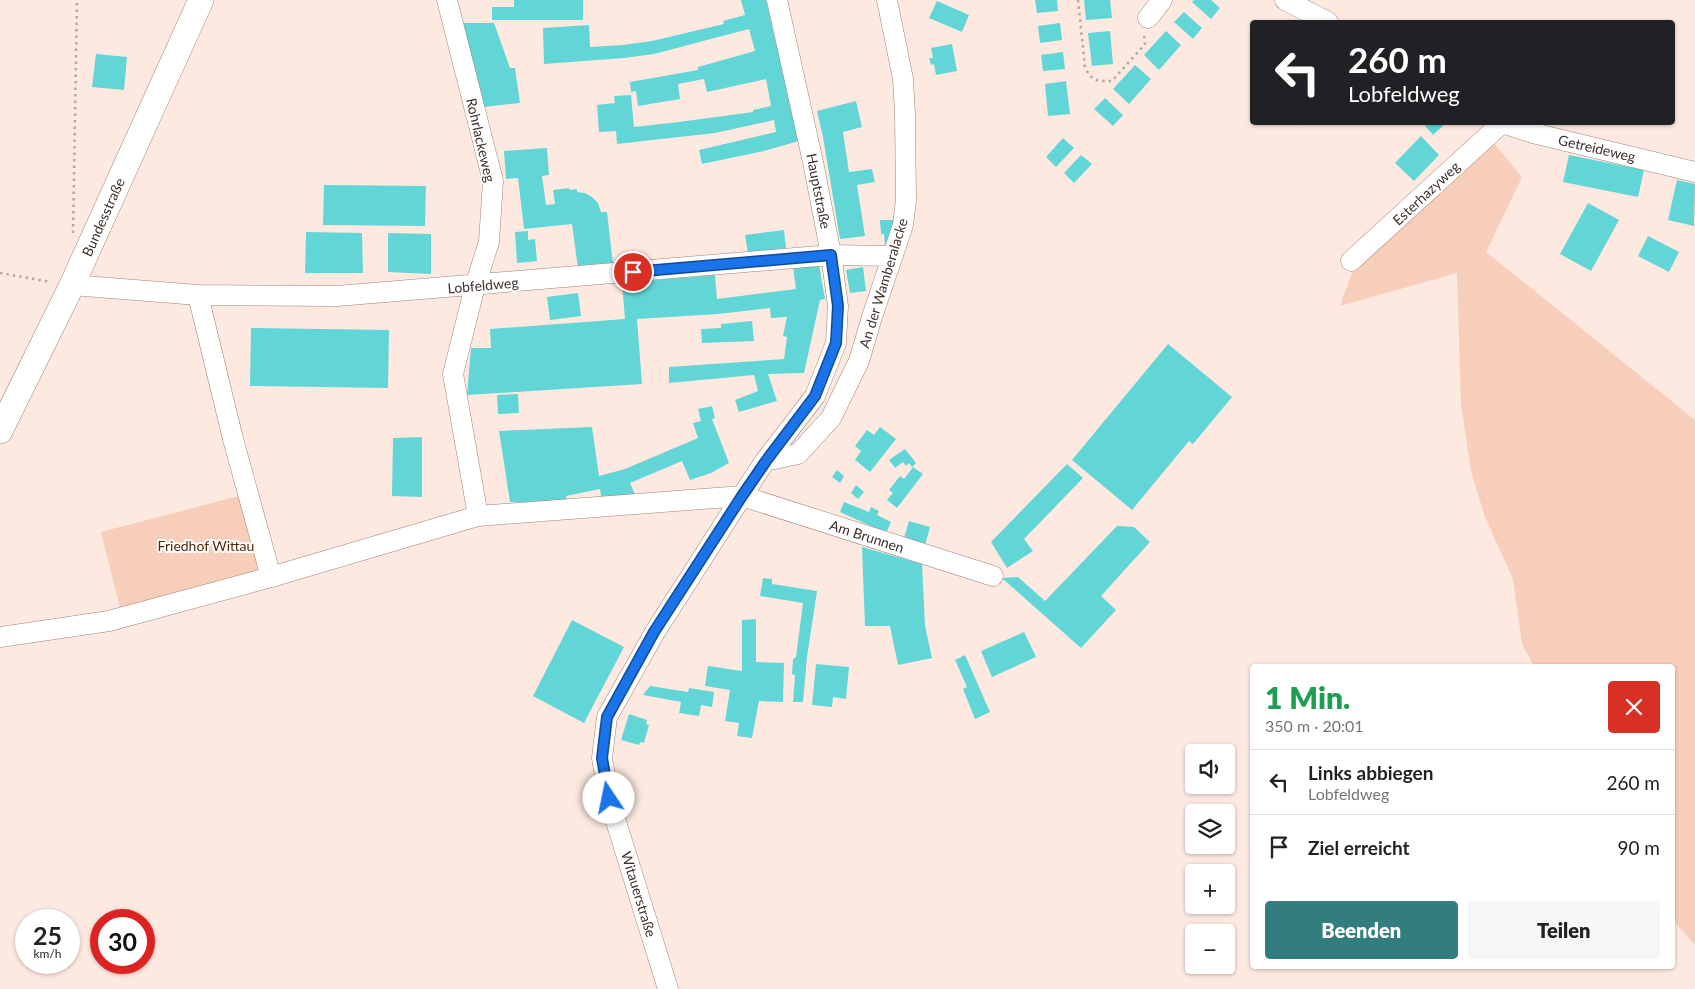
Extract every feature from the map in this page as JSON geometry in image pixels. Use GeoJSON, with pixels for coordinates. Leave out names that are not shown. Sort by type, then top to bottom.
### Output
{"type":"FeatureCollection","features":[{"type":"Feature","properties":{"kind":"main road","name":"Bundesstraße"},"geometry":{"type":"LineString","coordinates":[[0,431],[72,285],[193,6]]}},
{"type":"Feature","properties":{"kind":"street","name":"Rohrlackeweg"},"geometry":{"type":"LineString","coordinates":[[447,0],[493,181],[489,242],[453,374],[478,516]]}},
{"type":"Feature","properties":{"kind":"street","name":"Hauptstraße"},"geometry":{"type":"LineString","coordinates":[[609,798],[602,758],[607,717],[654,632],[742,496],[815,396],[836,343],[838,306],[831,255],[813,162],[777,0]]}},
{"type":"Feature","properties":{"kind":"street","name":"An der Wamberalacke"},"geometry":{"type":"LineString","coordinates":[[766,461],[798,454],[830,418],[859,361],[903,225],[906,200],[903,79],[887,0]]}},
{"type":"Feature","properties":{"kind":"street"},"geometry":{"type":"LineString","coordinates":[[1148,18],[1162,0]]}},
{"type":"Feature","properties":{"kind":"street"},"geometry":{"type":"LineString","coordinates":[[1284,0],[1324,20]]}},
{"type":"Feature","properties":{"kind":"street","name":"Esterhazyweg"},"geometry":{"type":"LineString","coordinates":[[1351,261],[1498,125]]}},
{"type":"Feature","properties":{"kind":"street","name":"Getreideweg"},"geometry":{"type":"LineString","coordinates":[[1507,125],[1695,172]]}},
{"type":"Feature","properties":{"kind":"street","name":"Lobfeldweg"},"geometry":{"type":"LineString","coordinates":[[72,285],[198,295],[337,296],[476,286],[831,255],[893,256]]}},
{"type":"Feature","properties":{"kind":"street"},"geometry":{"type":"LineString","coordinates":[[198,295],[233,438],[271,577]]}},
{"type":"Feature","properties":{"kind":"street"},"geometry":{"type":"LineString","coordinates":[[0,637],[109,621],[271,577],[478,516],[742,496]]}},
{"type":"Feature","properties":{"kind":"street","name":"Am Brunnen"},"geometry":{"type":"LineString","coordinates":[[742,496],[993,576]]}},
{"type":"Feature","properties":{"kind":"street","name":"Witauerstraße"},"geometry":{"type":"LineString","coordinates":[[609,798],[668,989]]}},
{"type":"Feature","properties":{"kind":"path"},"geometry":{"type":"LineString","coordinates":[[73,236],[77,0]]}},
{"type":"Feature","properties":{"kind":"path"},"geometry":{"type":"LineString","coordinates":[[1078,0],[1085,67],[1093,80],[1112,81],[1145,44],[1142,20],[1148,18]]}},
{"type":"Feature","properties":{"kind":"path"},"geometry":{"type":"LineString","coordinates":[[0,274],[72,285]]}},
{"type":"Feature","properties":{"kind":"green space"},"geometry":{"type":"Polygon","coordinates":[[[1493,142],[1522,177],[1486,252],[1695,420],[1695,945],[1675,922],[1675,664],[1533,664],[1522,644],[1513,579],[1485,517],[1471,471],[1461,404],[1457,273],[1340,306],[1352,273],[1493,142]]]}},
{"type":"Feature","properties":{"kind":"green space","name":"Friedhof Wittau"},"geometry":{"type":"Polygon","coordinates":[[[239,496],[259,572],[120,608],[101,532],[239,496]]]}},
{"type":"Feature","properties":{"kind":"building"},"geometry":{"type":"Polygon","coordinates":[[[514,0],[583,0],[583,20],[492,20],[492,7],[514,7],[514,0]]]}},
{"type":"Feature","properties":{"kind":"building"},"geometry":{"type":"Polygon","coordinates":[[[741,0],[766,0],[799,141],[764,151],[702,164],[699,150],[776,132],[774,120],[715,133],[617,144],[616,131],[599,132],[597,105],[615,103],[614,96],[631,95],[634,127],[753,112],[753,110],[771,106],[766,79],[707,92],[704,79],[678,84],[680,99],[638,106],[636,91],[631,92],[630,82],[698,70],[698,67],[755,51],[749,29],[654,54],[544,64],[543,28],[589,25],[590,47],[652,41],[724,24],[723,21],[745,15],[741,0]]]}},
{"type":"Feature","properties":{"kind":"building"},"geometry":{"type":"Polygon","coordinates":[[[1035,0],[1057,0],[1058,11],[1037,13],[1035,0]]]}},
{"type":"Feature","properties":{"kind":"building"},"geometry":{"type":"Polygon","coordinates":[[[1084,0],[1110,0],[1112,18],[1086,20],[1084,0]]]}},
{"type":"Feature","properties":{"kind":"building"},"geometry":{"type":"Polygon","coordinates":[[[1194,0],[1211,0],[1220,8],[1211,19],[1192,2],[1194,0]]]}},
{"type":"Feature","properties":{"kind":"building"},"geometry":{"type":"Polygon","coordinates":[[[937,1],[969,15],[962,32],[929,18],[937,1]]]}},
{"type":"Feature","properties":{"kind":"building"},"geometry":{"type":"Polygon","coordinates":[[[1184,12],[1202,28],[1193,39],[1174,22],[1184,12]]]}},
{"type":"Feature","properties":{"kind":"building"},"geometry":{"type":"Polygon","coordinates":[[[461,23],[494,23],[510,68],[515,68],[520,103],[483,107],[461,23]]]}},
{"type":"Feature","properties":{"kind":"building"},"geometry":{"type":"Polygon","coordinates":[[[1060,23],[1062,40],[1040,43],[1038,26],[1060,23]]]}},
{"type":"Feature","properties":{"kind":"building"},"geometry":{"type":"Polygon","coordinates":[[[1110,31],[1113,64],[1092,66],[1088,33],[1110,31]]]}},
{"type":"Feature","properties":{"kind":"building"},"geometry":{"type":"Polygon","coordinates":[[[1166,31],[1181,45],[1159,70],[1144,55],[1166,31]]]}},
{"type":"Feature","properties":{"kind":"building"},"geometry":{"type":"Polygon","coordinates":[[[952,44],[957,71],[936,75],[934,64],[931,65],[929,58],[933,58],[931,48],[952,44]]]}},
{"type":"Feature","properties":{"kind":"building"},"geometry":{"type":"Polygon","coordinates":[[[1063,52],[1065,69],[1043,71],[1041,55],[1063,52]]]}},
{"type":"Feature","properties":{"kind":"building"},"geometry":{"type":"Polygon","coordinates":[[[96,54],[127,57],[124,90],[92,87],[96,54]]]}},
{"type":"Feature","properties":{"kind":"building"},"geometry":{"type":"Polygon","coordinates":[[[1135,65],[1151,79],[1129,104],[1113,89],[1135,65]]]}},
{"type":"Feature","properties":{"kind":"building"},"geometry":{"type":"Polygon","coordinates":[[[1066,81],[1070,114],[1048,116],[1045,84],[1066,81]]]}},
{"type":"Feature","properties":{"kind":"building"},"geometry":{"type":"Polygon","coordinates":[[[1105,98],[1123,115],[1113,126],[1094,109],[1105,98]]]}},
{"type":"Feature","properties":{"kind":"building"},"geometry":{"type":"Polygon","coordinates":[[[856,101],[862,127],[843,132],[849,172],[872,169],[875,182],[857,185],[865,236],[840,239],[817,111],[856,101]]]}},
{"type":"Feature","properties":{"kind":"building"},"geometry":{"type":"Polygon","coordinates":[[[1425,125],[1444,125],[1433,135],[1425,125]]]}},
{"type":"Feature","properties":{"kind":"building"},"geometry":{"type":"Polygon","coordinates":[[[1421,136],[1439,155],[1414,181],[1395,163],[1421,136]]]}},
{"type":"Feature","properties":{"kind":"building"},"geometry":{"type":"Polygon","coordinates":[[[1063,138],[1074,148],[1056,167],[1046,157],[1063,138]]]}},
{"type":"Feature","properties":{"kind":"building"},"geometry":{"type":"Polygon","coordinates":[[[547,148],[549,175],[542,176],[546,205],[555,204],[553,190],[577,189],[577,192],[585,193],[592,197],[598,203],[601,212],[607,212],[613,264],[578,268],[572,224],[524,229],[518,178],[506,179],[504,151],[547,148]]]}},
{"type":"Feature","properties":{"kind":"building"},"geometry":{"type":"Polygon","coordinates":[[[1081,155],[1092,164],[1074,183],[1064,173],[1081,155]]]}},
{"type":"Feature","properties":{"kind":"building"},"geometry":{"type":"Polygon","coordinates":[[[1569,155],[1644,170],[1638,197],[1563,182],[1569,155]]]}},
{"type":"Feature","properties":{"kind":"building"},"geometry":{"type":"Polygon","coordinates":[[[1677,180],[1695,184],[1694,226],[1668,220],[1677,180]]]}},
{"type":"Feature","properties":{"kind":"building"},"geometry":{"type":"Polygon","coordinates":[[[324,185],[426,186],[425,226],[323,225],[324,185]]]}},
{"type":"Feature","properties":{"kind":"building"},"geometry":{"type":"Polygon","coordinates":[[[1588,203],[1619,220],[1591,271],[1560,254],[1588,203]]]}},
{"type":"Feature","properties":{"kind":"building"},"geometry":{"type":"Polygon","coordinates":[[[880,220],[894,220],[894,242],[885,247],[884,234],[881,234],[880,220]]]}},
{"type":"Feature","properties":{"kind":"building"},"geometry":{"type":"Polygon","coordinates":[[[784,230],[786,248],[748,253],[745,235],[784,230]]]}},
{"type":"Feature","properties":{"kind":"building"},"geometry":{"type":"Polygon","coordinates":[[[528,231],[528,240],[535,239],[537,261],[517,263],[515,232],[528,231]]]}},
{"type":"Feature","properties":{"kind":"building"},"geometry":{"type":"Polygon","coordinates":[[[306,232],[362,233],[363,273],[305,273],[306,232]]]}},
{"type":"Feature","properties":{"kind":"building"},"geometry":{"type":"Polygon","coordinates":[[[388,233],[431,234],[431,274],[388,272],[388,233]]]}},
{"type":"Feature","properties":{"kind":"building"},"geometry":{"type":"Polygon","coordinates":[[[1648,236],[1679,252],[1669,272],[1638,256],[1648,236]]]}},
{"type":"Feature","properties":{"kind":"building"},"geometry":{"type":"Polygon","coordinates":[[[819,265],[825,299],[820,300],[804,373],[768,374],[777,401],[739,412],[735,400],[758,391],[754,375],[669,383],[669,367],[784,359],[787,337],[783,336],[787,317],[771,318],[770,308],[718,314],[637,319],[642,384],[467,395],[471,348],[491,348],[490,329],[625,319],[622,283],[715,275],[717,299],[796,289],[793,267],[819,265]]]}},
{"type":"Feature","properties":{"kind":"building"},"geometry":{"type":"Polygon","coordinates":[[[863,267],[866,291],[850,293],[846,270],[863,267]]]}},
{"type":"Feature","properties":{"kind":"building"},"geometry":{"type":"Polygon","coordinates":[[[578,293],[581,316],[550,320],[547,297],[578,293]]]}},
{"type":"Feature","properties":{"kind":"building"},"geometry":{"type":"Polygon","coordinates":[[[752,321],[754,341],[702,343],[701,329],[721,328],[721,324],[752,321]]]}},
{"type":"Feature","properties":{"kind":"building"},"geometry":{"type":"Polygon","coordinates":[[[251,328],[389,330],[388,388],[250,386],[251,328]]]}},
{"type":"Feature","properties":{"kind":"building"},"geometry":{"type":"Polygon","coordinates":[[[1168,344],[1232,397],[1193,444],[1189,441],[1132,510],[1072,460],[1168,344]]]}},
{"type":"Feature","properties":{"kind":"building"},"geometry":{"type":"Polygon","coordinates":[[[518,394],[519,413],[498,414],[497,395],[518,394]]]}},
{"type":"Feature","properties":{"kind":"building"},"geometry":{"type":"Polygon","coordinates":[[[712,406],[715,418],[712,419],[729,463],[711,473],[690,480],[682,461],[630,483],[636,497],[602,502],[600,489],[566,496],[568,503],[510,502],[499,431],[592,427],[599,476],[625,469],[698,438],[693,423],[701,421],[698,409],[712,406]]]}},
{"type":"Feature","properties":{"kind":"building"},"geometry":{"type":"Polygon","coordinates":[[[880,427],[896,439],[870,472],[855,460],[861,451],[855,446],[867,430],[874,435],[880,427]]]}},
{"type":"Feature","properties":{"kind":"building"},"geometry":{"type":"Polygon","coordinates":[[[422,437],[422,497],[392,496],[393,438],[422,437]]]}},
{"type":"Feature","properties":{"kind":"building"},"geometry":{"type":"Polygon","coordinates":[[[905,449],[916,463],[912,467],[909,463],[906,466],[903,462],[895,468],[889,460],[905,449]]]}},
{"type":"Feature","properties":{"kind":"building"},"geometry":{"type":"Polygon","coordinates":[[[1067,464],[1083,478],[1024,539],[1033,551],[1007,568],[991,542],[1067,464]]]}},
{"type":"Feature","properties":{"kind":"building"},"geometry":{"type":"Polygon","coordinates":[[[913,467],[923,474],[897,508],[887,500],[893,493],[889,490],[900,476],[904,479],[913,467]]]}},
{"type":"Feature","properties":{"kind":"building"},"geometry":{"type":"Polygon","coordinates":[[[837,470],[844,476],[840,483],[832,477],[837,470]]]}},
{"type":"Feature","properties":{"kind":"building"},"geometry":{"type":"Polygon","coordinates":[[[856,485],[864,492],[858,499],[851,493],[856,485]]]}},
{"type":"Feature","properties":{"kind":"building"},"geometry":{"type":"Polygon","coordinates":[[[844,502],[869,512],[871,507],[879,511],[877,515],[891,522],[886,533],[840,512],[844,502]]]}},
{"type":"Feature","properties":{"kind":"building"},"geometry":{"type":"Polygon","coordinates":[[[909,521],[930,527],[925,545],[904,538],[909,521]]]}},
{"type":"Feature","properties":{"kind":"building"},"geometry":{"type":"Polygon","coordinates":[[[1117,526],[1134,527],[1150,542],[1101,596],[1116,610],[1081,648],[1002,578],[1018,577],[1045,601],[1117,526]]]}},
{"type":"Feature","properties":{"kind":"building"},"geometry":{"type":"Polygon","coordinates":[[[862,547],[922,564],[925,626],[932,658],[898,665],[890,626],[865,626],[862,547]]]}},
{"type":"Feature","properties":{"kind":"building"},"geometry":{"type":"Polygon","coordinates":[[[763,578],[772,579],[772,584],[817,591],[807,657],[803,702],[793,702],[795,675],[792,674],[803,603],[760,596],[763,578]]]}},
{"type":"Feature","properties":{"kind":"building"},"geometry":{"type":"Polygon","coordinates":[[[756,619],[756,662],[784,663],[783,702],[759,701],[752,738],[737,736],[739,723],[725,721],[730,690],[705,686],[708,666],[742,671],[742,620],[756,619]]]}},
{"type":"Feature","properties":{"kind":"building"},"geometry":{"type":"Polygon","coordinates":[[[572,620],[624,647],[584,723],[533,696],[572,620]]]}},
{"type":"Feature","properties":{"kind":"building"},"geometry":{"type":"Polygon","coordinates":[[[1024,632],[1036,657],[992,677],[981,651],[1024,632]]]}},
{"type":"Feature","properties":{"kind":"building"},"geometry":{"type":"Polygon","coordinates":[[[965,655],[990,712],[975,719],[963,689],[967,687],[955,660],[965,655]]]}},
{"type":"Feature","properties":{"kind":"building"},"geometry":{"type":"Polygon","coordinates":[[[816,664],[849,667],[846,699],[833,697],[832,707],[812,705],[816,664]]]}},
{"type":"Feature","properties":{"kind":"building"},"geometry":{"type":"Polygon","coordinates":[[[650,686],[688,692],[689,688],[714,692],[712,707],[701,705],[699,716],[679,713],[681,702],[643,695],[650,686]]]}},
{"type":"Feature","properties":{"kind":"building"},"geometry":{"type":"Polygon","coordinates":[[[629,714],[647,720],[646,724],[649,725],[644,743],[640,742],[639,745],[621,740],[629,714]]]}},
{"type":"Feature","properties":{"kind":"route"},"geometry":{"type":"LineString","coordinates":[[609,798],[602,758],[607,717],[654,632],[742,496],[815,396],[836,343],[838,306],[831,255],[633,272]]}}]}
